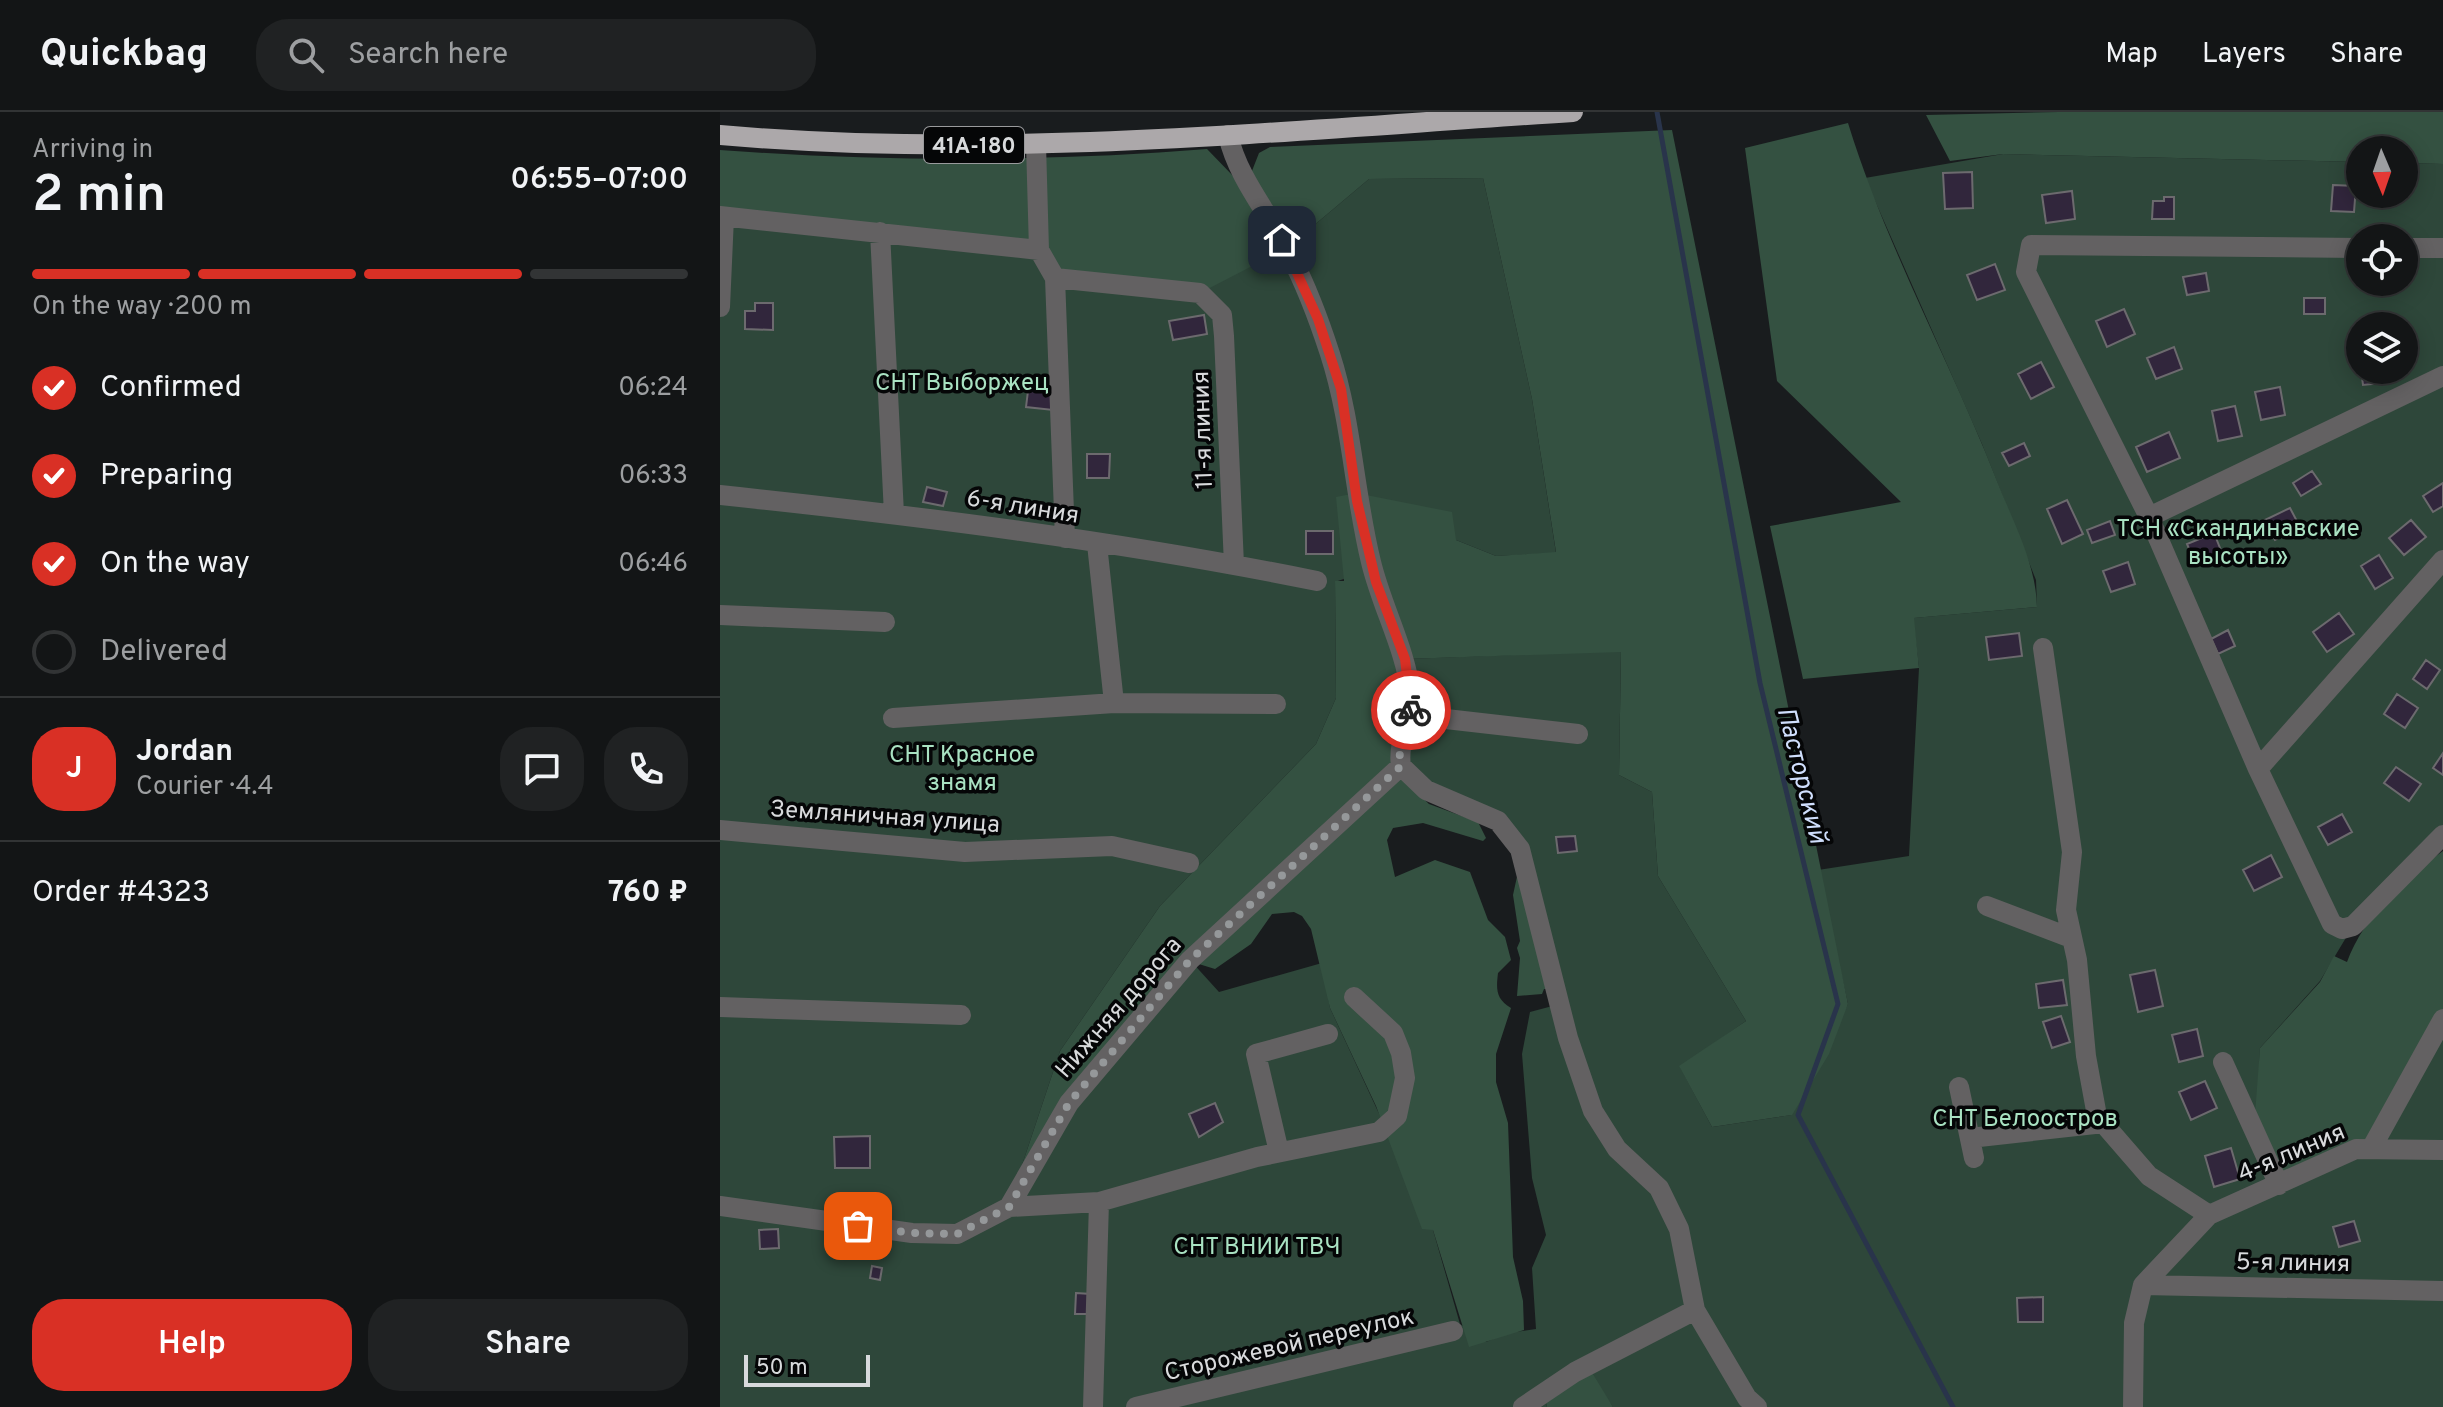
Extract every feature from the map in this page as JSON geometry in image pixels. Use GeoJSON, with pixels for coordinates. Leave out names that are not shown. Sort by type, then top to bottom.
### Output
{"type":"FeatureCollection","features":[{"type":"Feature","properties":{"kind":"main road","name":"41А-180"},"geometry":{"type":"LineString","coordinates":[[720,135],[850,144],[1036,144],[1228,135],[1573,112]]}},
{"type":"Feature","properties":{"kind":"street"},"geometry":{"type":"LineString","coordinates":[[1228,135],[1235,163],[1290,253],[1330,354],[1346,415],[1357,501],[1376,582],[1405,659],[1411,715],[1399,748],[1401,766],[1437,796],[1498,821],[1520,849],[1568,1038],[1593,1111],[1617,1149],[1650,1176],[1668,1207],[1679,1229],[1695,1310],[1747,1398],[1757,1407]]}},
{"type":"Feature","properties":{"kind":"street"},"geometry":{"type":"LineString","coordinates":[[1036,144],[1039,250],[1055,278],[1065,538]]}},
{"type":"Feature","properties":{"kind":"street"},"geometry":{"type":"LineString","coordinates":[[720,307],[722,216],[1039,250]]}},
{"type":"Feature","properties":{"kind":"street"},"geometry":{"type":"LineString","coordinates":[[880,232],[894,514]]}},
{"type":"Feature","properties":{"kind":"street"},"geometry":{"type":"LineString","coordinates":[[2346,248],[2031,245],[2026,272],[2149,517],[2258,769],[2332,924],[2342,929],[2353,926],[2443,835]]}},
{"type":"Feature","properties":{"kind":"street"},"geometry":{"type":"LineString","coordinates":[[2418,248],[2443,248]]}},
{"type":"Feature","properties":{"kind":"street","name":"11-я линия"},"geometry":{"type":"LineString","coordinates":[[1055,278],[1163,286],[1200,293],[1222,315],[1234,565]]}},
{"type":"Feature","properties":{"kind":"street"},"geometry":{"type":"LineString","coordinates":[[2149,517],[2443,376]]}},
{"type":"Feature","properties":{"kind":"street"},"geometry":{"type":"LineString","coordinates":[[720,481],[720,495]]}},
{"type":"Feature","properties":{"kind":"street","name":"6-я линия"},"geometry":{"type":"LineString","coordinates":[[720,495],[894,514],[1065,538],[1317,581]]}},
{"type":"Feature","properties":{"kind":"street"},"geometry":{"type":"LineString","coordinates":[[1097,544],[1114,703]]}},
{"type":"Feature","properties":{"kind":"street"},"geometry":{"type":"LineString","coordinates":[[2258,769],[2443,560]]}},
{"type":"Feature","properties":{"kind":"street"},"geometry":{"type":"LineString","coordinates":[[720,615],[885,622]]}},
{"type":"Feature","properties":{"kind":"street"},"geometry":{"type":"LineString","coordinates":[[2043,648],[2072,852],[2066,910],[2077,960],[2086,1056],[2097,1116],[2149,1176],[2209,1215],[2143,1285],[2134,1323],[2133,1407]]}},
{"type":"Feature","properties":{"kind":"street"},"geometry":{"type":"LineString","coordinates":[[893,718],[1114,703],[1276,704]]}},
{"type":"Feature","properties":{"kind":"street"},"geometry":{"type":"LineString","coordinates":[[1411,715],[1578,734]]}},
{"type":"Feature","properties":{"kind":"street","name":"Нижняя дорога"},"geometry":{"type":"LineString","coordinates":[[1009,1207],[1069,1103],[1190,960],[1401,766]]}},
{"type":"Feature","properties":{"kind":"street","name":"Земляничная улица"},"geometry":{"type":"LineString","coordinates":[[720,830],[965,852],[1112,846],[1189,863]]}},
{"type":"Feature","properties":{"kind":"street"},"geometry":{"type":"LineString","coordinates":[[1987,906],[2071,938]]}},
{"type":"Feature","properties":{"kind":"street"},"geometry":{"type":"LineString","coordinates":[[720,1206],[912,1233],[957,1234],[1009,1207],[1099,1202],[1279,1152],[1379,1132],[1397,1116],[1405,1078],[1401,1053],[1393,1033],[1354,997]]}},
{"type":"Feature","properties":{"kind":"street"},"geometry":{"type":"LineString","coordinates":[[720,1007],[961,1015]]}},
{"type":"Feature","properties":{"kind":"street"},"geometry":{"type":"LineString","coordinates":[[2371,1149],[2443,1019]]}},
{"type":"Feature","properties":{"kind":"street"},"geometry":{"type":"LineString","coordinates":[[1279,1152],[1256,1054],[1328,1034]]}},
{"type":"Feature","properties":{"kind":"street"},"geometry":{"type":"LineString","coordinates":[[2223,1062],[2279,1185]]}},
{"type":"Feature","properties":{"kind":"street"},"geometry":{"type":"LineString","coordinates":[[1959,1087],[1972,1148],[2104,1123]]}},
{"type":"Feature","properties":{"kind":"street","name":"4-я линия"},"geometry":{"type":"LineString","coordinates":[[2209,1215],[2354,1150],[2443,1150]]}},
{"type":"Feature","properties":{"kind":"street"},"geometry":{"type":"LineString","coordinates":[[1024,1185],[1038,1203]]}},
{"type":"Feature","properties":{"kind":"street"},"geometry":{"type":"LineString","coordinates":[[1093,1407],[1099,1202]]}},
{"type":"Feature","properties":{"kind":"street","name":"5-я линия"},"geometry":{"type":"LineString","coordinates":[[2143,1285],[2443,1291]]}},
{"type":"Feature","properties":{"kind":"street"},"geometry":{"type":"LineString","coordinates":[[1523,1407],[1575,1372],[1695,1310]]}},
{"type":"Feature","properties":{"kind":"street","name":"Сторожевой переулок"},"geometry":{"type":"LineString","coordinates":[[1136,1407],[1453,1331]]}},
{"type":"Feature","properties":{"kind":"green space"},"geometry":{"type":"Polygon","coordinates":[[[2443,112],[2443,164],[2418,163],[2418,136],[2346,136],[2346,162],[2003,154],[1950,161],[1926,115],[2443,112]]]}},
{"type":"Feature","properties":{"kind":"green space"},"geometry":{"type":"Polygon","coordinates":[[[1848,123],[1899,259],[1979,436],[2023,543],[2033,575],[2037,607],[1914,618],[1919,668],[1803,679],[1770,526],[1901,502],[1777,381],[1745,148],[1848,123]]]}},
{"type":"Feature","properties":{"kind":"green space"},"geometry":{"type":"Polygon","coordinates":[[[1672,130],[1848,1004],[1829,1054],[1792,1115],[1712,1127],[1679,1066],[1746,1021],[1658,876],[1652,792],[1619,775],[1621,652],[1405,659],[1399,775],[1429,804],[1478,822],[1486,838],[1483,841],[1423,823],[1393,828],[1387,840],[1395,877],[1435,860],[1470,872],[1488,920],[1505,937],[1511,960],[1498,973],[1498,994],[1511,1008],[1496,1054],[1496,1082],[1508,1123],[1513,1257],[1523,1301],[1524,1330],[1469,1347],[1433,1230],[1422,1229],[1376,1106],[1330,1008],[1311,929],[1302,916],[1294,912],[1272,914],[1251,944],[1215,969],[1189,961],[1021,1168],[1060,1051],[1160,906],[1316,744],[1336,698],[1335,581],[1344,581],[1336,497],[1356,493],[1452,512],[1456,540],[1496,556],[1556,552],[1532,399],[1483,178],[1369,179],[1287,248],[1200,293],[1062,279],[1042,255],[720,215],[720,150],[842,157],[964,159],[1207,149],[1236,179],[1250,176],[1259,153],[1270,147],[1672,130]]]}},
{"type":"Feature","properties":{"kind":"green space"},"geometry":{"type":"Polygon","coordinates":[[[2003,154],[2346,162],[2346,208],[2418,208],[2418,163],[2443,164],[2443,835],[2353,926],[2320,981],[2260,1048],[2259,1076],[2443,1019],[2443,1407],[1613,1407],[1597,1385],[1544,1395],[1547,1407],[720,1407],[720,215],[1287,248],[1369,179],[1483,178],[1532,399],[1556,553],[1496,556],[1456,540],[1335,582],[1336,698],[1316,744],[1160,906],[1060,1051],[1021,1168],[1069,1103],[1190,960],[1219,992],[1322,963],[1330,1008],[1433,1230],[1460,1324],[1486,1342],[1507,1333],[1536,1329],[1532,1268],[1546,1235],[1532,1178],[1522,1054],[1530,1012],[1560,1004],[1516,841],[1410,777],[1405,659],[1621,651],[1619,775],[1652,792],[1658,876],[1746,1021],[1680,1067],[1712,1127],[1791,1115],[1848,1004],[1818,870],[1909,856],[1919,668],[1913,618],[2037,607],[2036,580],[1982,444],[1865,178],[2003,154]]]}},
{"type":"Feature","properties":{"kind":"green space"},"geometry":{"type":"Polygon","coordinates":[[[2443,851],[2443,1019],[2372,1147],[2281,1184],[2254,1128],[2260,1048],[2320,982],[2334,956],[2347,962],[2364,929],[2387,900],[2443,851]]]}},
{"type":"Feature","properties":{"kind":"green space"},"geometry":{"type":"Polygon","coordinates":[[[1518,872],[1551,989],[1544,989],[1542,994],[1517,996],[1520,958],[1517,948],[1520,941],[1513,895],[1518,872]]]}},
{"type":"Feature","properties":{"kind":"green space"},"geometry":{"type":"Polygon","coordinates":[[[1588,1366],[1613,1407],[1547,1407],[1544,1395],[1588,1366]]]}},
{"type":"Feature","properties":{"kind":"building"},"geometry":{"type":"Polygon","coordinates":[[[1972,172],[1973,208],[1945,209],[1943,173],[1972,172]]]}},
{"type":"Feature","properties":{"kind":"building"},"geometry":{"type":"Polygon","coordinates":[[[2333,185],[2346,186],[2346,208],[2354,208],[2354,212],[2331,211],[2333,185]]]}},
{"type":"Feature","properties":{"kind":"building"},"geometry":{"type":"Polygon","coordinates":[[[2072,191],[2075,219],[2046,223],[2042,195],[2072,191]]]}},
{"type":"Feature","properties":{"kind":"building"},"geometry":{"type":"Polygon","coordinates":[[[2164,197],[2174,197],[2174,219],[2152,219],[2153,201],[2164,201],[2164,197]]]}},
{"type":"Feature","properties":{"kind":"building"},"geometry":{"type":"Polygon","coordinates":[[[1995,264],[2005,290],[1977,300],[1967,275],[1995,264]]]}},
{"type":"Feature","properties":{"kind":"building"},"geometry":{"type":"Polygon","coordinates":[[[2206,273],[2209,291],[2187,295],[2183,277],[2206,273]]]}},
{"type":"Feature","properties":{"kind":"building"},"geometry":{"type":"Polygon","coordinates":[[[2304,298],[2325,298],[2325,314],[2304,314],[2304,298]]]}},
{"type":"Feature","properties":{"kind":"building"},"geometry":{"type":"Polygon","coordinates":[[[755,303],[773,303],[773,330],[745,329],[745,311],[755,311],[755,303]]]}},
{"type":"Feature","properties":{"kind":"building"},"geometry":{"type":"Polygon","coordinates":[[[2124,309],[2135,334],[2107,347],[2096,321],[2124,309]]]}},
{"type":"Feature","properties":{"kind":"building"},"geometry":{"type":"Polygon","coordinates":[[[1204,315],[1207,334],[1173,340],[1169,321],[1204,315]]]}},
{"type":"Feature","properties":{"kind":"building"},"geometry":{"type":"Polygon","coordinates":[[[2174,347],[2182,369],[2156,379],[2147,358],[2174,347]]]}},
{"type":"Feature","properties":{"kind":"building"},"geometry":{"type":"Polygon","coordinates":[[[2041,362],[2054,387],[2031,399],[2018,374],[2041,362]]]}},
{"type":"Feature","properties":{"kind":"building"},"geometry":{"type":"Polygon","coordinates":[[[1029,383],[1056,386],[1053,410],[1026,407],[1029,383]]]}},
{"type":"Feature","properties":{"kind":"building"},"geometry":{"type":"Polygon","coordinates":[[[2280,387],[2285,415],[2261,420],[2255,392],[2280,387]]]}},
{"type":"Feature","properties":{"kind":"building"},"geometry":{"type":"Polygon","coordinates":[[[2235,406],[2242,436],[2218,441],[2212,411],[2235,406]]]}},
{"type":"Feature","properties":{"kind":"building"},"geometry":{"type":"Polygon","coordinates":[[[2169,432],[2180,458],[2147,472],[2136,447],[2169,432]]]}},
{"type":"Feature","properties":{"kind":"building"},"geometry":{"type":"Polygon","coordinates":[[[2024,443],[2030,456],[2009,466],[2002,453],[2024,443]]]}},
{"type":"Feature","properties":{"kind":"building"},"geometry":{"type":"Polygon","coordinates":[[[1087,454],[1110,454],[1109,478],[1087,478],[1087,454]]]}},
{"type":"Feature","properties":{"kind":"building"},"geometry":{"type":"Polygon","coordinates":[[[2312,471],[2321,484],[2301,496],[2293,483],[2312,471]]]}},
{"type":"Feature","properties":{"kind":"building"},"geometry":{"type":"Polygon","coordinates":[[[2443,483],[2443,506],[2433,512],[2423,496],[2443,483]]]}},
{"type":"Feature","properties":{"kind":"building"},"geometry":{"type":"Polygon","coordinates":[[[927,487],[947,492],[943,506],[923,502],[927,487]]]}},
{"type":"Feature","properties":{"kind":"building"},"geometry":{"type":"Polygon","coordinates":[[[2067,500],[2083,534],[2062,544],[2047,509],[2067,500]]]}},
{"type":"Feature","properties":{"kind":"building"},"geometry":{"type":"Polygon","coordinates":[[[2290,508],[2300,527],[2275,540],[2265,520],[2290,508]]]}},
{"type":"Feature","properties":{"kind":"building"},"geometry":{"type":"Polygon","coordinates":[[[2411,520],[2426,537],[2404,555],[2389,538],[2411,520]]]}},
{"type":"Feature","properties":{"kind":"building"},"geometry":{"type":"Polygon","coordinates":[[[2110,521],[2115,535],[2092,543],[2087,530],[2110,521]]]}},
{"type":"Feature","properties":{"kind":"building"},"geometry":{"type":"Polygon","coordinates":[[[1306,531],[1333,531],[1333,554],[1306,554],[1306,531]]]}},
{"type":"Feature","properties":{"kind":"building"},"geometry":{"type":"Polygon","coordinates":[[[2214,533],[2222,553],[2195,563],[2187,544],[2214,533]]]}},
{"type":"Feature","properties":{"kind":"building"},"geometry":{"type":"Polygon","coordinates":[[[2379,555],[2393,578],[2375,589],[2361,566],[2379,555]]]}},
{"type":"Feature","properties":{"kind":"building"},"geometry":{"type":"Polygon","coordinates":[[[2128,562],[2135,584],[2111,592],[2103,571],[2128,562]]]}},
{"type":"Feature","properties":{"kind":"building"},"geometry":{"type":"Polygon","coordinates":[[[2339,613],[2354,634],[2327,652],[2313,632],[2339,613]]]}},
{"type":"Feature","properties":{"kind":"building"},"geometry":{"type":"Polygon","coordinates":[[[2228,630],[2235,646],[2218,654],[2211,639],[2228,630]]]}},
{"type":"Feature","properties":{"kind":"building"},"geometry":{"type":"Polygon","coordinates":[[[2019,633],[2022,656],[1989,660],[1986,637],[2019,633]]]}},
{"type":"Feature","properties":{"kind":"building"},"geometry":{"type":"Polygon","coordinates":[[[2426,660],[2440,670],[2427,689],[2413,679],[2426,660]]]}},
{"type":"Feature","properties":{"kind":"building"},"geometry":{"type":"Polygon","coordinates":[[[2397,694],[2418,708],[2405,728],[2384,714],[2397,694]]]}},
{"type":"Feature","properties":{"kind":"building"},"geometry":{"type":"Polygon","coordinates":[[[2443,753],[2443,775],[2433,768],[2443,753]]]}},
{"type":"Feature","properties":{"kind":"building"},"geometry":{"type":"Polygon","coordinates":[[[2396,767],[2421,784],[2409,801],[2384,783],[2396,767]]]}},
{"type":"Feature","properties":{"kind":"building"},"geometry":{"type":"Polygon","coordinates":[[[2342,814],[2352,832],[2328,845],[2318,827],[2342,814]]]}},
{"type":"Feature","properties":{"kind":"building"},"geometry":{"type":"Polygon","coordinates":[[[1575,836],[1577,851],[1558,853],[1556,837],[1575,836]]]}},
{"type":"Feature","properties":{"kind":"building"},"geometry":{"type":"Polygon","coordinates":[[[2271,855],[2282,877],[2254,891],[2243,870],[2271,855]]]}},
{"type":"Feature","properties":{"kind":"building"},"geometry":{"type":"Polygon","coordinates":[[[2155,970],[2163,1006],[2138,1012],[2130,975],[2155,970]]]}},
{"type":"Feature","properties":{"kind":"building"},"geometry":{"type":"Polygon","coordinates":[[[2063,980],[2067,1005],[2039,1008],[2036,984],[2063,980]]]}},
{"type":"Feature","properties":{"kind":"building"},"geometry":{"type":"Polygon","coordinates":[[[2061,1016],[2070,1042],[2052,1048],[2043,1022],[2061,1016]]]}},
{"type":"Feature","properties":{"kind":"building"},"geometry":{"type":"Polygon","coordinates":[[[2197,1029],[2203,1056],[2179,1062],[2172,1035],[2197,1029]]]}},
{"type":"Feature","properties":{"kind":"building"},"geometry":{"type":"Polygon","coordinates":[[[2205,1081],[2217,1108],[2191,1120],[2179,1092],[2205,1081]]]}},
{"type":"Feature","properties":{"kind":"building"},"geometry":{"type":"Polygon","coordinates":[[[1215,1103],[1223,1122],[1199,1137],[1189,1114],[1215,1103]]]}},
{"type":"Feature","properties":{"kind":"building"},"geometry":{"type":"Polygon","coordinates":[[[870,1136],[870,1168],[835,1168],[834,1137],[870,1136]]]}},
{"type":"Feature","properties":{"kind":"building"},"geometry":{"type":"Polygon","coordinates":[[[2231,1148],[2240,1179],[2214,1187],[2205,1156],[2231,1148]]]}},
{"type":"Feature","properties":{"kind":"building"},"geometry":{"type":"Polygon","coordinates":[[[2354,1221],[2360,1241],[2339,1247],[2333,1227],[2354,1221]]]}},
{"type":"Feature","properties":{"kind":"building"},"geometry":{"type":"Polygon","coordinates":[[[778,1229],[779,1248],[760,1249],[759,1230],[778,1229]]]}},
{"type":"Feature","properties":{"kind":"building"},"geometry":{"type":"Polygon","coordinates":[[[872,1266],[882,1268],[880,1280],[870,1278],[872,1266]]]}},
{"type":"Feature","properties":{"kind":"building"},"geometry":{"type":"Polygon","coordinates":[[[1076,1293],[1091,1294],[1090,1314],[1075,1314],[1076,1293]]]}},
{"type":"Feature","properties":{"kind":"building"},"geometry":{"type":"Polygon","coordinates":[[[2043,1297],[2043,1322],[2018,1322],[2017,1298],[2043,1297]]]}},
{"type":"Feature","properties":{"kind":"waterway","name":"Пасторский"},"geometry":{"type":"LineString","coordinates":[[1657,112],[1760,683],[1838,1004],[1798,1115],[1953,1407]]}},
{"type":"Feature","properties":{"kind":"way so far"},"geometry":{"type":"LineString","coordinates":[[858,1226],[912,1233],[957,1234],[1009,1207],[1069,1103],[1190,960],[1401,766],[1399,748],[1411,718],[1411,710]]}},
{"type":"Feature","properties":{"kind":"route"},"geometry":{"type":"LineString","coordinates":[[1282,240],[1318,319],[1341,389],[1357,501],[1376,582],[1405,659],[1411,710]]}},
{"type":"Feature","properties":{"kind":"park label","name":"СНТ Выборжец"},"geometry":{"type":"Point","coordinates":[962,382]}},
{"type":"Feature","properties":{"kind":"park label","name":"ТСН «Скандинавские высоты»"},"geometry":{"type":"Point","coordinates":[2238,542]}},
{"type":"Feature","properties":{"kind":"park label","name":"СНТ Красное знамя"},"geometry":{"type":"Point","coordinates":[962,768]}},
{"type":"Feature","properties":{"kind":"park label","name":"СНТ Белоостров"},"geometry":{"type":"Point","coordinates":[2025,1118]}},
{"type":"Feature","properties":{"kind":"park label","name":"СНТ ВНИИ ТВЧ"},"geometry":{"type":"Point","coordinates":[1257,1246]}}]}
